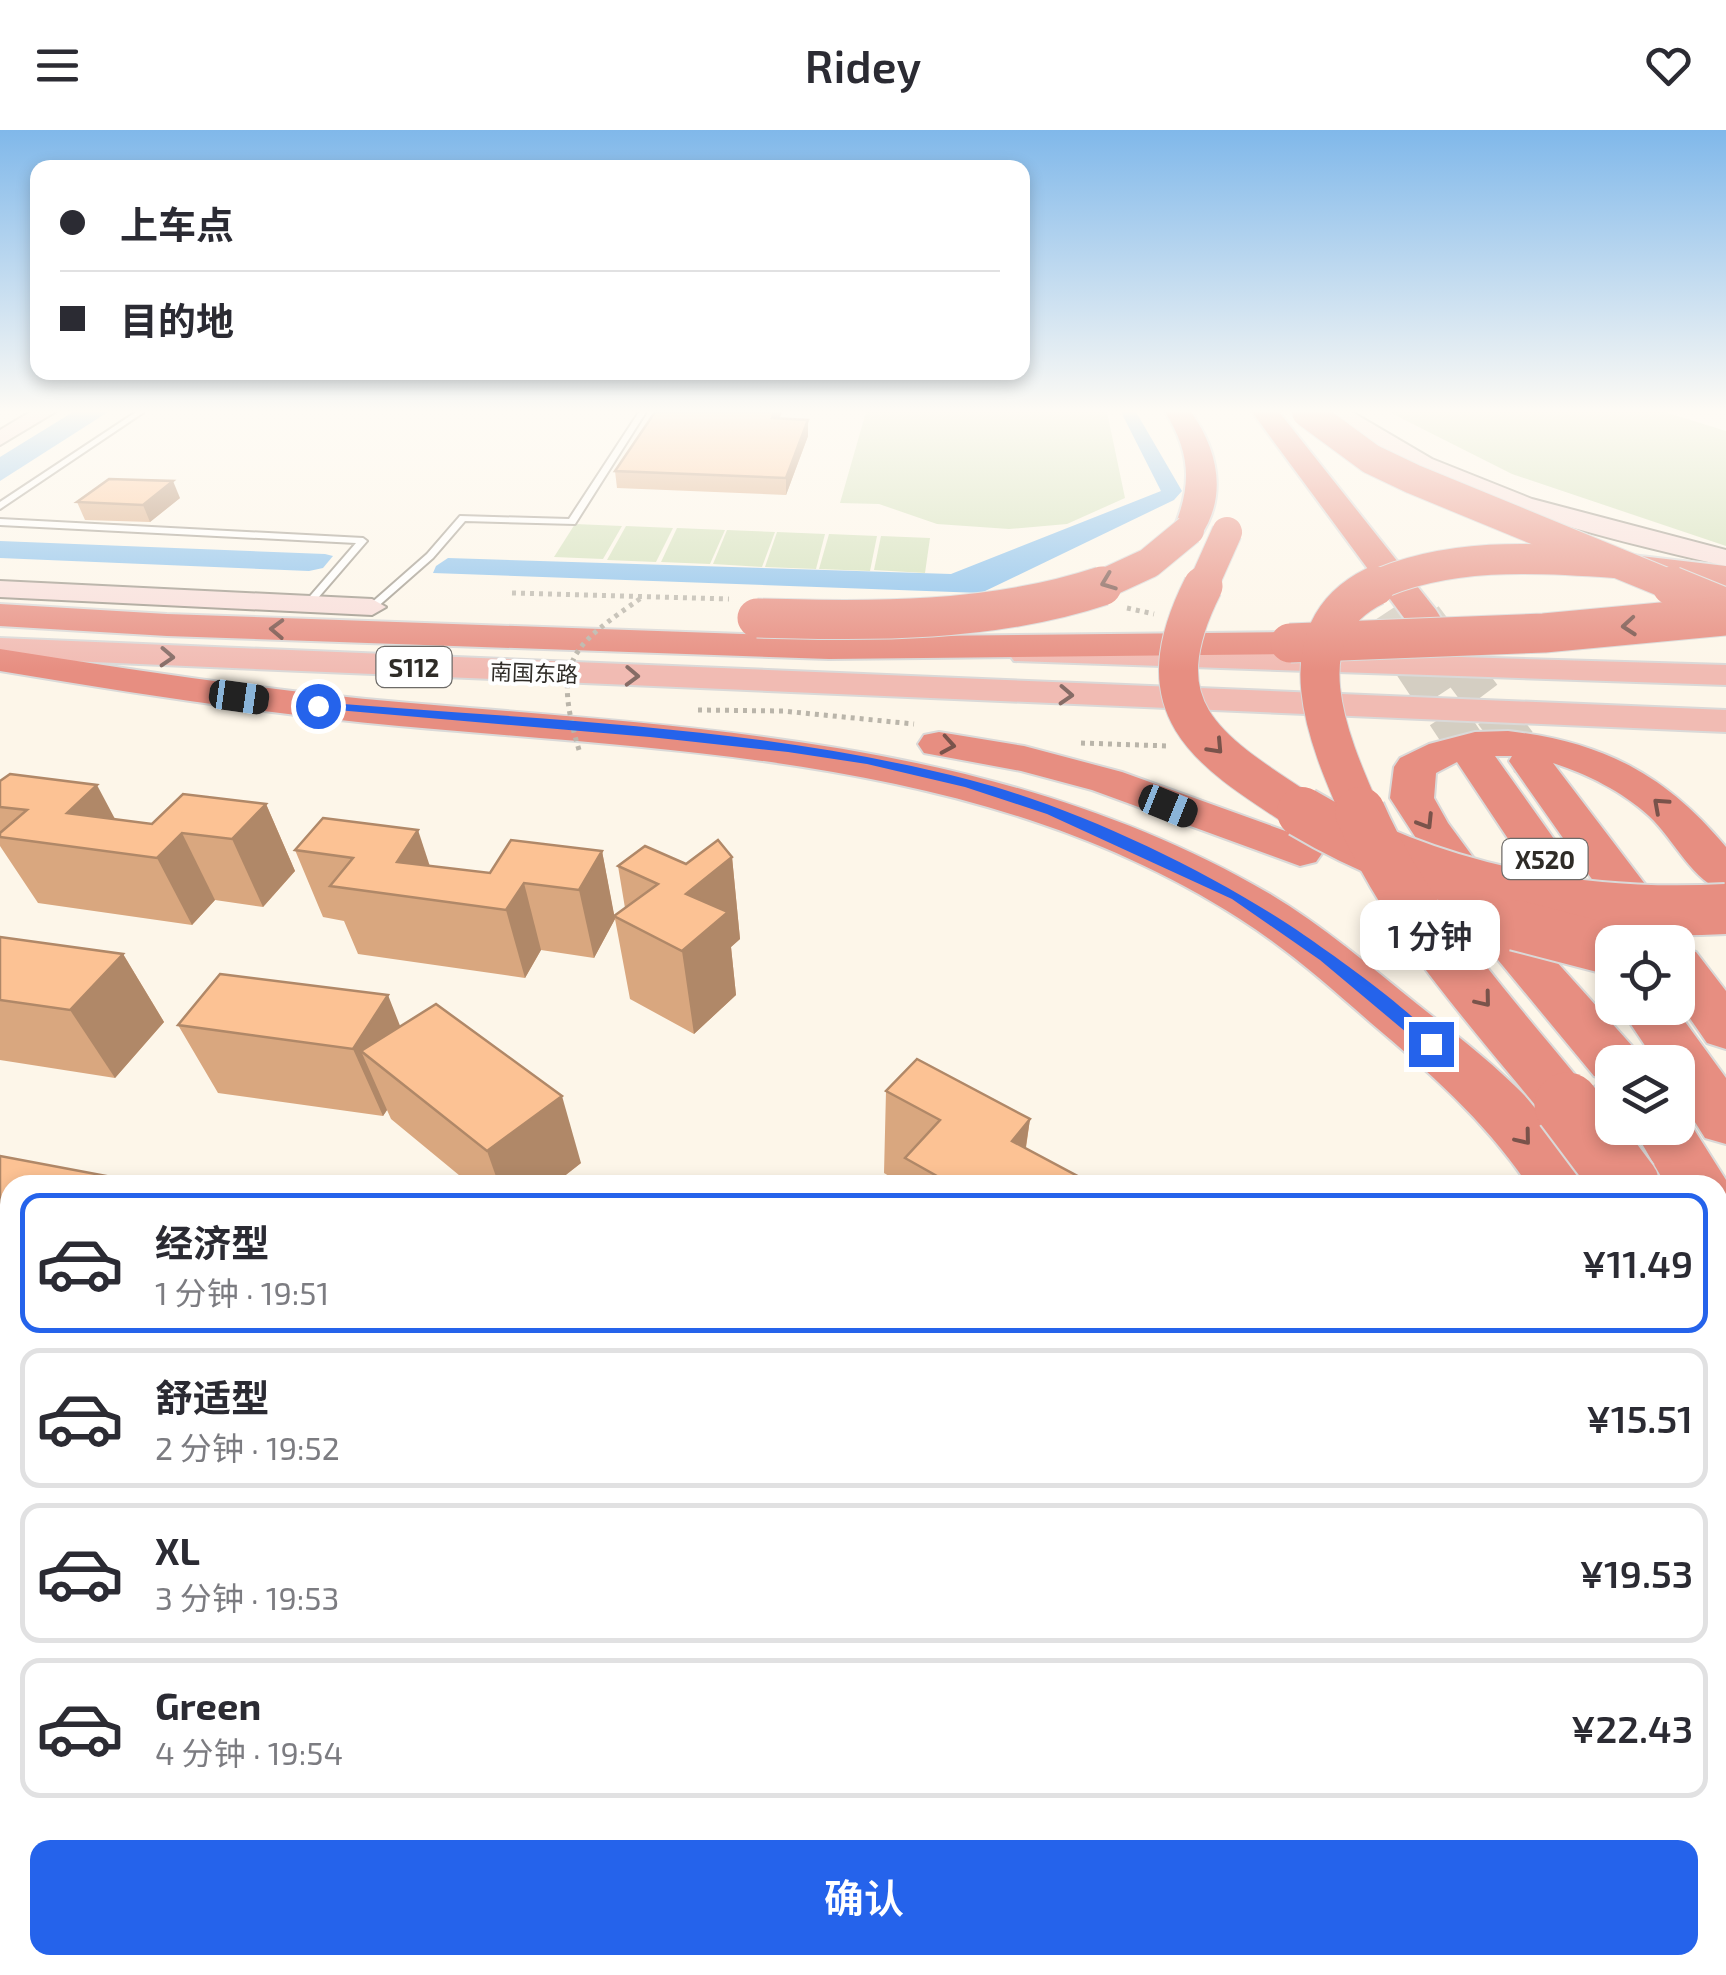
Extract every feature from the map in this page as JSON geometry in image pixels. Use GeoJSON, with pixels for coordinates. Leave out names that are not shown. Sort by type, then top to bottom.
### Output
{"type":"FeatureCollection","features":[{"type":"Feature","properties":{"kind":"highway"},"geometry":{"type":"LineString","coordinates":[[1229,498],[1230,503],[1208,531],[1191,614],[1176,658],[1176,677],[1181,697],[1195,723],[1234,766],[1313,819],[1439,874],[1506,892],[1620,910],[1726,909]]}},
{"type":"Feature","properties":{"kind":"highway"},"geometry":{"type":"LineString","coordinates":[[1297,498],[1380,616]]}},
{"type":"Feature","properties":{"kind":"highway"},"geometry":{"type":"LineString","coordinates":[[1331,498],[1423,618]]}},
{"type":"Feature","properties":{"kind":"highway"},"geometry":{"type":"LineString","coordinates":[[1459,498],[1726,608]]}},
{"type":"Feature","properties":{"kind":"highway","name":"S112"},"geometry":{"type":"LineString","coordinates":[[372,608],[743,608],[887,620],[958,616],[1043,602],[1135,571],[1176,545],[1208,531]]}},
{"type":"Feature","properties":{"kind":"highway"},"geometry":{"type":"LineString","coordinates":[[1619,1175],[1590,1131],[1425,927],[1358,810],[1336,761],[1321,711],[1320,670],[1326,632],[1334,615],[1375,586],[1419,571],[1480,560],[1554,558],[1726,576]]}},
{"type":"Feature","properties":{"kind":"highway"},"geometry":{"type":"LineString","coordinates":[[372,608],[428,616],[1124,645],[1544,633],[1726,616]]}},
{"type":"Feature","properties":{"kind":"highway","name":"南国东路"},"geometry":{"type":"LineString","coordinates":[[0,614],[829,666]]}},
{"type":"Feature","properties":{"kind":"highway"},"geometry":{"type":"LineString","coordinates":[[829,666],[1124,645]]}},
{"type":"Feature","properties":{"kind":"highway"},"geometry":{"type":"LineString","coordinates":[[0,660],[278,702],[650,733],[867,760],[968,784],[1052,811],[1237,896],[1325,956],[1484,1088],[1553,1175]]}},
{"type":"Feature","properties":{"kind":"highway"},"geometry":{"type":"LineString","coordinates":[[398,714],[743,724],[915,739],[1024,760],[1107,781],[1449,905],[1595,949]]}},
{"type":"Feature","properties":{"kind":"highway"},"geometry":{"type":"LineString","coordinates":[[1599,1045],[1502,932],[1427,825],[1412,798],[1415,767],[1431,756],[1457,748],[1491,744],[1531,746],[1571,755],[1620,776],[1663,806],[1726,877]]}},
{"type":"Feature","properties":{"kind":"highway","name":"X520"},"geometry":{"type":"LineString","coordinates":[[1478,761],[1595,930]]}},
{"type":"Feature","properties":{"kind":"highway","name":"X520"},"geometry":{"type":"LineString","coordinates":[[1530,762],[1650,925]]}},
{"type":"Feature","properties":{"kind":"highway"},"geometry":{"type":"LineString","coordinates":[[1695,964],[1726,967]]}},
{"type":"Feature","properties":{"kind":"highway"},"geometry":{"type":"LineString","coordinates":[[1695,986],[1726,1030]]}},
{"type":"Feature","properties":{"kind":"highway"},"geometry":{"type":"LineString","coordinates":[[1659,1025],[1726,1122]]}},
{"type":"Feature","properties":{"kind":"highway"},"geometry":{"type":"LineString","coordinates":[[1673,1145],[1692,1175]]}},
{"type":"Feature","properties":{"kind":"main road"},"geometry":{"type":"LineString","coordinates":[[1514,498],[1726,558]]}},
{"type":"Feature","properties":{"kind":"main road"},"geometry":{"type":"LineString","coordinates":[[0,588],[372,608]]}},
{"type":"Feature","properties":{"kind":"main road","name":"南国东路"},"geometry":{"type":"LineString","coordinates":[[0,648],[829,666]]}},
{"type":"Feature","properties":{"kind":"main road"},"geometry":{"type":"LineString","coordinates":[[1378,664],[1407,669],[1445,686],[1447,691],[1440,697],[1398,709]]}},
{"type":"Feature","properties":{"kind":"main road"},"geometry":{"type":"LineString","coordinates":[[829,666],[1378,664],[1720,677]]}},
{"type":"Feature","properties":{"kind":"main road"},"geometry":{"type":"LineString","coordinates":[[829,666],[1398,709],[1726,724]]}},
{"type":"Feature","properties":{"kind":"main road"},"geometry":{"type":"LineString","coordinates":[[1720,677],[1505,678],[1496,682],[1494,688],[1518,702],[1726,708]]}},
{"type":"Feature","properties":{"kind":"lane"},"geometry":{"type":"LineString","coordinates":[[372,608],[430,556],[463,518],[572,522],[587,498]]}},
{"type":"Feature","properties":{"kind":"lane"},"geometry":{"type":"LineString","coordinates":[[0,522],[364,541],[308,604]]}},
{"type":"Feature","properties":{"kind":"path"},"geometry":{"type":"LineString","coordinates":[[512,593],[644,596],[743,608]]}},
{"type":"Feature","properties":{"kind":"path"},"geometry":{"type":"LineString","coordinates":[[579,750],[562,683],[568,664],[592,631],[644,596]]}},
{"type":"Feature","properties":{"kind":"green space"},"geometry":{"type":"Polygon","coordinates":[[[841,498],[1125,498],[1067,524],[1009,529],[937,524],[879,504],[840,503],[841,498]]]}},
{"type":"Feature","properties":{"kind":"green space"},"geometry":{"type":"Polygon","coordinates":[[[1584,498],[1726,498],[1726,546],[1584,498]]]}},
{"type":"Feature","properties":{"kind":"green space"},"geometry":{"type":"Polygon","coordinates":[[[575,524],[622,526],[603,559],[554,557],[575,524]]]}},
{"type":"Feature","properties":{"kind":"green space"},"geometry":{"type":"Polygon","coordinates":[[[626,526],[673,528],[656,562],[607,560],[626,526]]]}},
{"type":"Feature","properties":{"kind":"green space"},"geometry":{"type":"Polygon","coordinates":[[[677,528],[725,530],[710,564],[661,562],[677,528]]]}},
{"type":"Feature","properties":{"kind":"green space"},"geometry":{"type":"Polygon","coordinates":[[[727,530],[775,532],[762,567],[713,564],[727,530]]]}},
{"type":"Feature","properties":{"kind":"green space"},"geometry":{"type":"Polygon","coordinates":[[[777,532],[825,534],[816,569],[765,567],[777,532]]]}},
{"type":"Feature","properties":{"kind":"green space"},"geometry":{"type":"Polygon","coordinates":[[[829,534],[877,536],[870,571],[819,569],[829,534]]]}},
{"type":"Feature","properties":{"kind":"green space"},"geometry":{"type":"Polygon","coordinates":[[[881,536],[930,538],[925,573],[874,570],[881,536]]]}},
{"type":"Feature","properties":{"kind":"water"},"geometry":{"type":"Polygon","coordinates":[[[1143,498],[1176,498],[981,593],[433,573],[448,558],[951,574],[1143,498]]]}},
{"type":"Feature","properties":{"kind":"water"},"geometry":{"type":"Polygon","coordinates":[[[0,541],[333,556],[323,568],[309,571],[0,558],[0,541]]]}},
{"type":"Feature","properties":{"kind":"building"},"geometry":{"type":"Polygon","coordinates":[[[82,498],[152,498],[143,505],[77,502],[82,498]]]}},
{"type":"Feature","properties":{"kind":"building"},"geometry":{"type":"Polygon","coordinates":[[[10,774],[97,785],[67,813],[152,824],[183,794],[266,804],[232,839],[182,833],[157,858],[0,837],[27,810],[0,807],[0,781],[10,774]]]}},
{"type":"Feature","properties":{"kind":"building"},"geometry":{"type":"Polygon","coordinates":[[[323,818],[418,830],[397,862],[490,873],[511,840],[602,851],[579,890],[524,883],[506,910],[330,886],[353,858],[295,850],[323,818]]]}},
{"type":"Feature","properties":{"kind":"building"},"geometry":{"type":"Polygon","coordinates":[[[718,840],[732,857],[686,894],[728,912],[682,951],[614,916],[658,884],[618,866],[645,846],[686,864],[718,840]]]}},
{"type":"Feature","properties":{"kind":"building"},"geometry":{"type":"Polygon","coordinates":[[[0,937],[123,954],[70,1010],[0,1000],[0,937]]]}},
{"type":"Feature","properties":{"kind":"building"},"geometry":{"type":"Polygon","coordinates":[[[220,974],[388,995],[353,1049],[178,1025],[220,974]]]}},
{"type":"Feature","properties":{"kind":"building"},"geometry":{"type":"Polygon","coordinates":[[[436,1004],[562,1096],[487,1151],[361,1051],[436,1004]]]}},
{"type":"Feature","properties":{"kind":"building"},"geometry":{"type":"Polygon","coordinates":[[[917,1059],[1030,1119],[1012,1141],[1076,1175],[935,1175],[905,1158],[940,1120],[886,1091],[917,1059]]]}},
{"type":"Feature","properties":{"kind":"building"},"geometry":{"type":"Polygon","coordinates":[[[0,1156],[101,1175],[0,1175],[0,1156]]]}},
{"type":"Feature","properties":{"kind":"tunnel"},"geometry":{"type":"LineString","coordinates":[[1381,616],[1477,761]]}},
{"type":"Feature","properties":{"kind":"tunnel"},"geometry":{"type":"LineString","coordinates":[[1423,618],[1530,761]]}},
{"type":"Feature","properties":{"kind":"route"},"geometry":{"type":"LineString","coordinates":[[318,706],[650,733],[788,749],[867,760],[968,784],[1052,811],[1237,896],[1325,956],[1431,1044]]}}]}
